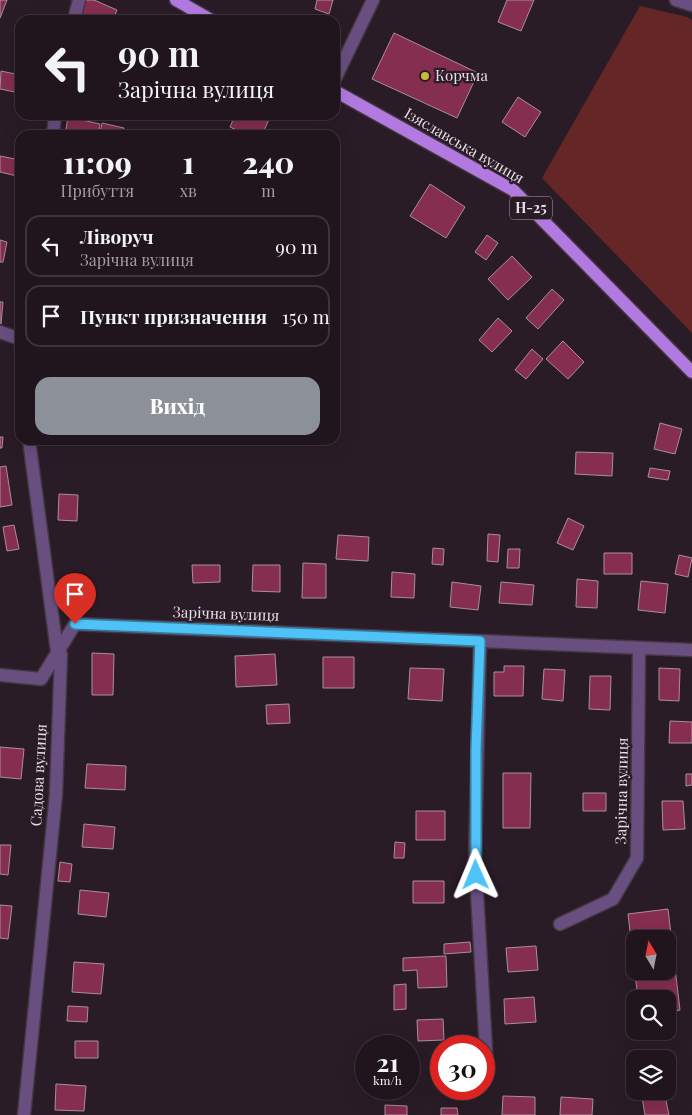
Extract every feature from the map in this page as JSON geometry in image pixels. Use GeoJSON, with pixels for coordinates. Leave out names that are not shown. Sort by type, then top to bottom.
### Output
{"type":"FeatureCollection","features":[{"type":"Feature","properties":{"kind":"main road"},"geometry":{"type":"LineString","coordinates":[[176,0],[202,15]]}},
{"type":"Feature","properties":{"kind":"main road","name":"Ізяславська вулиця"},"geometry":{"type":"LineString","coordinates":[[340,93],[512,190],[692,372]]}},
{"type":"Feature","properties":{"kind":"street"},"geometry":{"type":"LineString","coordinates":[[75,15],[79,0]]}},
{"type":"Feature","properties":{"kind":"street"},"geometry":{"type":"LineString","coordinates":[[340,69],[373,0]]}},
{"type":"Feature","properties":{"kind":"street"},"geometry":{"type":"LineString","coordinates":[[676,0],[692,5]]}},
{"type":"Feature","properties":{"kind":"street"},"geometry":{"type":"LineString","coordinates":[[0,332],[15,337]]}},
{"type":"Feature","properties":{"kind":"street","name":"Садова вулиця"},"geometry":{"type":"LineString","coordinates":[[24,1115],[56,794],[61,654],[57,652],[30,445]]}},
{"type":"Feature","properties":{"kind":"street","name":"Зарічна вулиця"},"geometry":{"type":"LineString","coordinates":[[0,675],[41,679],[75,624],[692,650]]}},
{"type":"Feature","properties":{"kind":"street"},"geometry":{"type":"LineString","coordinates":[[480,641],[475,858],[484,1035]]}},
{"type":"Feature","properties":{"kind":"street","name":"Зарічна вулиця"},"geometry":{"type":"LineString","coordinates":[[560,924],[613,899],[637,858],[639,648]]}},
{"type":"Feature","properties":{"kind":"shaded area"},"geometry":{"type":"Polygon","coordinates":[[[640,6],[687,17],[692,20],[692,333],[542,178],[640,6]]]}},
{"type":"Feature","properties":{"kind":"building"},"geometry":{"type":"Polygon","coordinates":[[[0,0],[7,0],[0,18],[0,0]]]}},
{"type":"Feature","properties":{"kind":"building"},"geometry":{"type":"Polygon","coordinates":[[[84,0],[94,0],[117,10],[115,15],[78,15],[84,0]]]}},
{"type":"Feature","properties":{"kind":"building"},"geometry":{"type":"Polygon","coordinates":[[[317,0],[333,0],[329,14],[315,9],[317,0]]]}},
{"type":"Feature","properties":{"kind":"building"},"geometry":{"type":"Polygon","coordinates":[[[507,0],[534,0],[521,31],[498,22],[507,0]]]}},
{"type":"Feature","properties":{"kind":"building"},"geometry":{"type":"Polygon","coordinates":[[[394,33],[478,73],[457,118],[372,79],[394,33]]]}},
{"type":"Feature","properties":{"kind":"building"},"geometry":{"type":"Polygon","coordinates":[[[1,71],[15,74],[15,92],[0,89],[1,71]]]}},
{"type":"Feature","properties":{"kind":"building"},"geometry":{"type":"Polygon","coordinates":[[[518,97],[541,112],[525,137],[502,122],[518,97]]]}},
{"type":"Feature","properties":{"kind":"building"},"geometry":{"type":"Polygon","coordinates":[[[68,120],[82,120],[100,124],[99,130],[66,130],[68,120]]]}},
{"type":"Feature","properties":{"kind":"building"},"geometry":{"type":"Polygon","coordinates":[[[233,120],[269,120],[264,130],[237,130],[230,127],[233,120]]]}},
{"type":"Feature","properties":{"kind":"building"},"geometry":{"type":"Polygon","coordinates":[[[102,123],[124,128],[124,130],[101,130],[102,123]]]}},
{"type":"Feature","properties":{"kind":"building"},"geometry":{"type":"Polygon","coordinates":[[[0,156],[15,159],[15,176],[0,172],[0,156]]]}},
{"type":"Feature","properties":{"kind":"building"},"geometry":{"type":"Polygon","coordinates":[[[430,184],[465,207],[446,238],[410,216],[430,184]]]}},
{"type":"Feature","properties":{"kind":"building"},"geometry":{"type":"Polygon","coordinates":[[[487,235],[498,243],[486,260],[475,252],[487,235]]]}},
{"type":"Feature","properties":{"kind":"building"},"geometry":{"type":"Polygon","coordinates":[[[0,240],[7,242],[3,262],[0,262],[0,240]]]}},
{"type":"Feature","properties":{"kind":"building"},"geometry":{"type":"Polygon","coordinates":[[[512,256],[532,277],[508,300],[488,279],[512,256]]]}},
{"type":"Feature","properties":{"kind":"building"},"geometry":{"type":"Polygon","coordinates":[[[552,289],[564,300],[538,329],[526,318],[552,289]]]}},
{"type":"Feature","properties":{"kind":"building"},"geometry":{"type":"Polygon","coordinates":[[[0,302],[3,302],[1,324],[0,323],[0,302]]]}},
{"type":"Feature","properties":{"kind":"building"},"geometry":{"type":"Polygon","coordinates":[[[498,318],[512,331],[492,352],[479,340],[498,318]]]}},
{"type":"Feature","properties":{"kind":"building"},"geometry":{"type":"Polygon","coordinates":[[[563,341],[584,362],[568,379],[546,359],[563,341]]]}},
{"type":"Feature","properties":{"kind":"building"},"geometry":{"type":"Polygon","coordinates":[[[532,349],[543,359],[526,379],[515,370],[532,349]]]}},
{"type":"Feature","properties":{"kind":"building"},"geometry":{"type":"Polygon","coordinates":[[[660,423],[682,429],[675,454],[654,449],[660,423]]]}},
{"type":"Feature","properties":{"kind":"building"},"geometry":{"type":"Polygon","coordinates":[[[0,437],[3,437],[2,448],[0,448],[0,437]]]}},
{"type":"Feature","properties":{"kind":"building"},"geometry":{"type":"Polygon","coordinates":[[[576,452],[613,453],[612,476],[575,474],[576,452]]]}},
{"type":"Feature","properties":{"kind":"building"},"geometry":{"type":"Polygon","coordinates":[[[6,466],[12,505],[0,507],[0,467],[6,466]]]}},
{"type":"Feature","properties":{"kind":"building"},"geometry":{"type":"Polygon","coordinates":[[[650,468],[670,471],[668,480],[648,477],[650,468]]]}},
{"type":"Feature","properties":{"kind":"building"},"geometry":{"type":"Polygon","coordinates":[[[59,494],[78,495],[77,521],[58,520],[59,494]]]}},
{"type":"Feature","properties":{"kind":"building"},"geometry":{"type":"Polygon","coordinates":[[[568,518],[584,526],[573,550],[557,543],[568,518]]]}},
{"type":"Feature","properties":{"kind":"building"},"geometry":{"type":"Polygon","coordinates":[[[14,525],[19,549],[7,551],[3,527],[14,525]]]}},
{"type":"Feature","properties":{"kind":"building"},"geometry":{"type":"Polygon","coordinates":[[[488,534],[500,535],[498,562],[487,561],[488,534]]]}},
{"type":"Feature","properties":{"kind":"building"},"geometry":{"type":"Polygon","coordinates":[[[338,535],[369,537],[368,561],[336,559],[338,535]]]}},
{"type":"Feature","properties":{"kind":"building"},"geometry":{"type":"Polygon","coordinates":[[[433,548],[444,549],[443,565],[432,564],[433,548]]]}},
{"type":"Feature","properties":{"kind":"building"},"geometry":{"type":"Polygon","coordinates":[[[508,549],[520,549],[519,568],[507,568],[508,549]]]}},
{"type":"Feature","properties":{"kind":"building"},"geometry":{"type":"Polygon","coordinates":[[[604,553],[632,553],[632,574],[604,574],[604,553]]]}},
{"type":"Feature","properties":{"kind":"building"},"geometry":{"type":"Polygon","coordinates":[[[679,555],[692,558],[688,577],[675,574],[679,555]]]}},
{"type":"Feature","properties":{"kind":"building"},"geometry":{"type":"Polygon","coordinates":[[[303,563],[326,564],[326,598],[302,598],[303,563]]]}},
{"type":"Feature","properties":{"kind":"building"},"geometry":{"type":"Polygon","coordinates":[[[192,565],[220,565],[220,582],[193,583],[192,565]]]}},
{"type":"Feature","properties":{"kind":"building"},"geometry":{"type":"Polygon","coordinates":[[[253,565],[280,565],[280,592],[252,591],[253,565]]]}},
{"type":"Feature","properties":{"kind":"building"},"geometry":{"type":"Polygon","coordinates":[[[392,572],[415,574],[414,598],[391,597],[392,572]]]}},
{"type":"Feature","properties":{"kind":"building"},"geometry":{"type":"Polygon","coordinates":[[[577,579],[598,581],[597,608],[576,607],[577,579]]]}},
{"type":"Feature","properties":{"kind":"building"},"geometry":{"type":"Polygon","coordinates":[[[641,581],[668,584],[665,613],[638,610],[641,581]]]}},
{"type":"Feature","properties":{"kind":"building"},"geometry":{"type":"Polygon","coordinates":[[[452,582],[481,586],[478,610],[450,607],[452,582]]]}},
{"type":"Feature","properties":{"kind":"building"},"geometry":{"type":"Polygon","coordinates":[[[501,582],[534,585],[532,605],[499,603],[501,582]]]}},
{"type":"Feature","properties":{"kind":"building"},"geometry":{"type":"Polygon","coordinates":[[[92,653],[114,654],[113,695],[92,695],[92,653]]]}},
{"type":"Feature","properties":{"kind":"building"},"geometry":{"type":"Polygon","coordinates":[[[275,654],[277,685],[236,687],[235,656],[275,654]]]}},
{"type":"Feature","properties":{"kind":"building"},"geometry":{"type":"Polygon","coordinates":[[[323,657],[354,657],[354,688],[323,688],[323,657]]]}},
{"type":"Feature","properties":{"kind":"building"},"geometry":{"type":"Polygon","coordinates":[[[504,666],[524,666],[523,696],[494,696],[494,672],[504,672],[504,666]]]}},
{"type":"Feature","properties":{"kind":"building"},"geometry":{"type":"Polygon","coordinates":[[[410,668],[444,669],[442,701],[408,699],[410,668]]]}},
{"type":"Feature","properties":{"kind":"building"},"geometry":{"type":"Polygon","coordinates":[[[659,668],[680,669],[679,701],[659,700],[659,668]]]}},
{"type":"Feature","properties":{"kind":"building"},"geometry":{"type":"Polygon","coordinates":[[[544,669],[565,670],[563,701],[542,699],[544,669]]]}},
{"type":"Feature","properties":{"kind":"building"},"geometry":{"type":"Polygon","coordinates":[[[590,676],[611,676],[610,710],[589,709],[590,676]]]}},
{"type":"Feature","properties":{"kind":"building"},"geometry":{"type":"Polygon","coordinates":[[[289,704],[290,723],[267,724],[266,705],[289,704]]]}},
{"type":"Feature","properties":{"kind":"building"},"geometry":{"type":"Polygon","coordinates":[[[670,721],[692,722],[692,743],[669,743],[670,721]]]}},
{"type":"Feature","properties":{"kind":"building"},"geometry":{"type":"Polygon","coordinates":[[[0,747],[24,749],[21,779],[0,777],[0,747]]]}},
{"type":"Feature","properties":{"kind":"building"},"geometry":{"type":"Polygon","coordinates":[[[87,764],[126,766],[125,790],[85,788],[87,764]]]}},
{"type":"Feature","properties":{"kind":"building"},"geometry":{"type":"Polygon","coordinates":[[[503,773],[531,773],[530,828],[503,828],[503,773]]]}},
{"type":"Feature","properties":{"kind":"building"},"geometry":{"type":"Polygon","coordinates":[[[686,774],[692,774],[692,785],[686,786],[686,774]]]}},
{"type":"Feature","properties":{"kind":"building"},"geometry":{"type":"Polygon","coordinates":[[[583,793],[606,793],[606,811],[583,811],[583,793]]]}},
{"type":"Feature","properties":{"kind":"building"},"geometry":{"type":"Polygon","coordinates":[[[662,801],[683,801],[685,829],[663,830],[662,801]]]}},
{"type":"Feature","properties":{"kind":"building"},"geometry":{"type":"Polygon","coordinates":[[[416,811],[445,811],[445,840],[416,840],[416,811]]]}},
{"type":"Feature","properties":{"kind":"building"},"geometry":{"type":"Polygon","coordinates":[[[84,824],[115,827],[113,849],[82,847],[84,824]]]}},
{"type":"Feature","properties":{"kind":"building"},"geometry":{"type":"Polygon","coordinates":[[[395,842],[405,843],[404,858],[394,858],[395,842]]]}},
{"type":"Feature","properties":{"kind":"building"},"geometry":{"type":"Polygon","coordinates":[[[0,845],[11,845],[8,875],[0,874],[0,845]]]}},
{"type":"Feature","properties":{"kind":"building"},"geometry":{"type":"Polygon","coordinates":[[[60,862],[72,864],[70,882],[58,881],[60,862]]]}},
{"type":"Feature","properties":{"kind":"building"},"geometry":{"type":"Polygon","coordinates":[[[413,881],[444,881],[444,903],[413,903],[413,881]]]}},
{"type":"Feature","properties":{"kind":"building"},"geometry":{"type":"Polygon","coordinates":[[[80,890],[109,893],[106,917],[78,914],[80,890]]]}},
{"type":"Feature","properties":{"kind":"building"},"geometry":{"type":"Polygon","coordinates":[[[0,905],[12,906],[8,939],[0,938],[0,905]]]}},
{"type":"Feature","properties":{"kind":"building"},"geometry":{"type":"Polygon","coordinates":[[[668,909],[670,930],[630,930],[628,914],[668,909]]]}},
{"type":"Feature","properties":{"kind":"building"},"geometry":{"type":"Polygon","coordinates":[[[470,942],[471,952],[444,954],[444,944],[470,942]]]}},
{"type":"Feature","properties":{"kind":"building"},"geometry":{"type":"Polygon","coordinates":[[[536,946],[538,970],[508,972],[506,948],[536,946]]]}},
{"type":"Feature","properties":{"kind":"building"},"geometry":{"type":"Polygon","coordinates":[[[446,956],[447,987],[418,988],[417,970],[403,971],[403,958],[446,956]]]}},
{"type":"Feature","properties":{"kind":"building"},"geometry":{"type":"Polygon","coordinates":[[[74,962],[104,964],[101,994],[72,992],[74,962]]]}},
{"type":"Feature","properties":{"kind":"building"},"geometry":{"type":"Polygon","coordinates":[[[676,976],[680,1010],[676,1011],[676,990],[637,990],[636,980],[676,980],[676,976]]]}},
{"type":"Feature","properties":{"kind":"building"},"geometry":{"type":"Polygon","coordinates":[[[406,984],[406,1009],[394,1010],[394,985],[406,984]]]}},
{"type":"Feature","properties":{"kind":"building"},"geometry":{"type":"Polygon","coordinates":[[[534,997],[536,1022],[505,1024],[504,999],[534,997]]]}},
{"type":"Feature","properties":{"kind":"building"},"geometry":{"type":"Polygon","coordinates":[[[68,1006],[88,1007],[87,1022],[67,1021],[68,1006]]]}},
{"type":"Feature","properties":{"kind":"building"},"geometry":{"type":"Polygon","coordinates":[[[443,1019],[444,1035],[430,1035],[430,1041],[420,1041],[417,1020],[443,1019]]]}},
{"type":"Feature","properties":{"kind":"building"},"geometry":{"type":"Polygon","coordinates":[[[75,1041],[98,1041],[98,1058],[75,1058],[75,1041]]]}},
{"type":"Feature","properties":{"kind":"building"},"geometry":{"type":"Polygon","coordinates":[[[56,1084],[86,1086],[84,1111],[55,1110],[56,1084]]]}},
{"type":"Feature","properties":{"kind":"building"},"geometry":{"type":"Polygon","coordinates":[[[503,1096],[535,1097],[535,1115],[502,1115],[503,1096]]]}},
{"type":"Feature","properties":{"kind":"building"},"geometry":{"type":"Polygon","coordinates":[[[561,1097],[593,1099],[592,1115],[560,1115],[561,1097]]]}},
{"type":"Feature","properties":{"kind":"building"},"geometry":{"type":"Polygon","coordinates":[[[642,1100],[666,1100],[669,1115],[645,1115],[642,1100]]]}},
{"type":"Feature","properties":{"kind":"building"},"geometry":{"type":"Polygon","coordinates":[[[385,1105],[407,1106],[407,1115],[385,1115],[385,1105]]]}},
{"type":"Feature","properties":{"kind":"building"},"geometry":{"type":"Polygon","coordinates":[[[441,1108],[457,1108],[458,1115],[441,1115],[441,1108]]]}},
{"type":"Feature","properties":{"kind":"place","name":"Корчма"},"geometry":{"type":"Point","coordinates":[425,76]}},
{"type":"Feature","properties":{"kind":"route"},"geometry":{"type":"LineString","coordinates":[[75,624],[480,641],[476,749],[476,875]]}}]}
